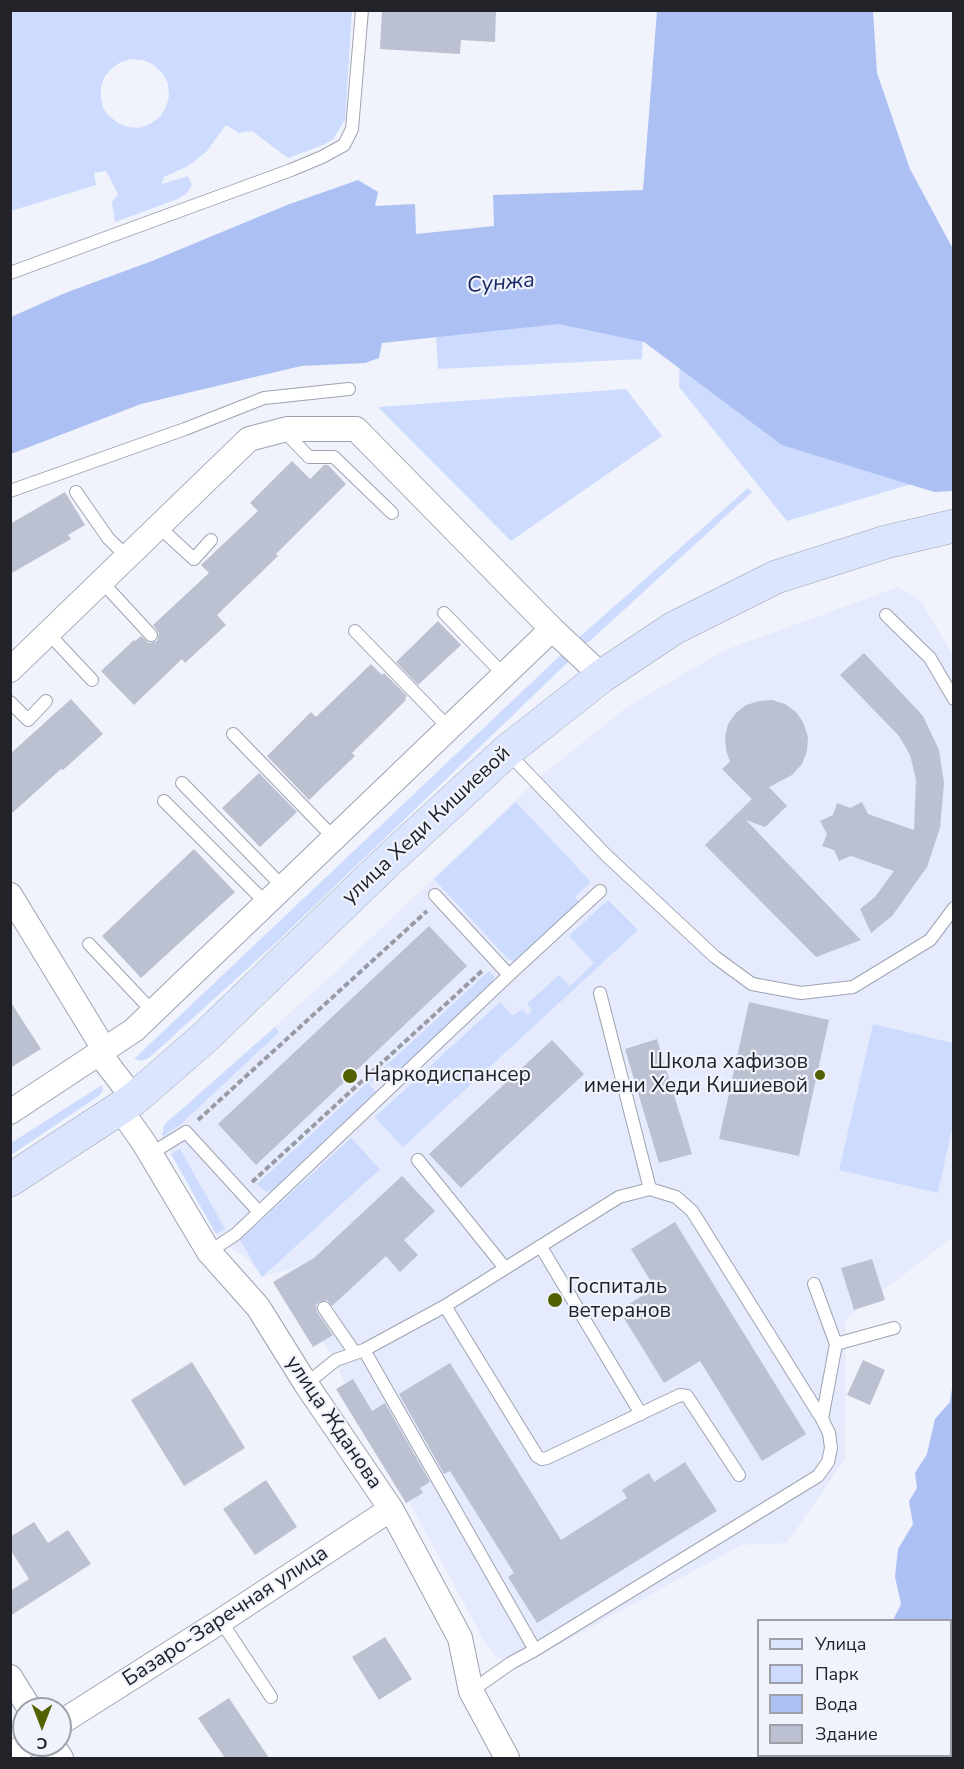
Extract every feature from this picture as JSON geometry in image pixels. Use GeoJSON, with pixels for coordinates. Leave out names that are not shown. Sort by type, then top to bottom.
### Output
{"type":"FeatureCollection","features":[{"type":"Feature","properties":{"kind":"main road","name":"улица Хеди Кишиевой"},"geometry":{"type":"LineString","coordinates":[[10,1180],[127,1104],[204,1038],[394,855],[507,751],[602,676],[674,628],[776,577],[886,542],[954,526]]}},
{"type":"Feature","properties":{"kind":"street"},"geometry":{"type":"LineString","coordinates":[[10,670],[249,439],[283,430],[356,429],[552,629],[602,676]]}},
{"type":"Feature","properties":{"kind":"street"},"geometry":{"type":"LineString","coordinates":[[10,1112],[134,1030],[552,629]]}},
{"type":"Feature","properties":{"kind":"street","name":"улица Жданова"},"geometry":{"type":"LineString","coordinates":[[10,895],[104,1049],[105,1061],[150,1154],[209,1252],[258,1307],[391,1509],[460,1638],[471,1691],[507,1758]]}},
{"type":"Feature","properties":{"kind":"street","name":"Базаро-Заречная улица"},"geometry":{"type":"LineString","coordinates":[[72,1715],[391,1509]]}},
{"type":"Feature","properties":{"kind":"street"},"geometry":{"type":"LineString","coordinates":[[10,1677],[22,1697]]}},
{"type":"Feature","properties":{"kind":"lane"},"geometry":{"type":"LineString","coordinates":[[10,273],[291,170],[344,145],[352,129],[362,10]]}},
{"type":"Feature","properties":{"kind":"lane"},"geometry":{"type":"LineString","coordinates":[[10,490],[184,429],[264,398],[350,389]]}},
{"type":"Feature","properties":{"kind":"lane"},"geometry":{"type":"LineString","coordinates":[[283,430],[309,457],[334,457],[392,513]]}},
{"type":"Feature","properties":{"kind":"lane"},"geometry":{"type":"LineString","coordinates":[[76,492],[108,537],[127,557]]}},
{"type":"Feature","properties":{"kind":"lane"},"geometry":{"type":"LineString","coordinates":[[159,527],[194,559],[211,540]]}},
{"type":"Feature","properties":{"kind":"lane"},"geometry":{"type":"LineString","coordinates":[[102,582],[151,635]]}},
{"type":"Feature","properties":{"kind":"lane"},"geometry":{"type":"LineString","coordinates":[[444,613],[504,675]]}},
{"type":"Feature","properties":{"kind":"lane"},"geometry":{"type":"LineString","coordinates":[[886,615],[930,658],[954,699]]}},
{"type":"Feature","properties":{"kind":"lane"},"geometry":{"type":"LineString","coordinates":[[355,631],[449,728]]}},
{"type":"Feature","properties":{"kind":"lane"},"geometry":{"type":"LineString","coordinates":[[48,633],[92,680]]}},
{"type":"Feature","properties":{"kind":"lane"},"geometry":{"type":"LineString","coordinates":[[10,702],[28,720],[46,700]]}},
{"type":"Feature","properties":{"kind":"lane"},"geometry":{"type":"LineString","coordinates":[[233,734],[334,838]]}},
{"type":"Feature","properties":{"kind":"lane"},"geometry":{"type":"LineString","coordinates":[[507,751],[614,863],[715,957],[752,984],[801,993],[853,987],[930,940],[954,908]]}},
{"type":"Feature","properties":{"kind":"lane"},"geometry":{"type":"LineString","coordinates":[[182,783],[274,895]]}},
{"type":"Feature","properties":{"kind":"lane"},"geometry":{"type":"LineString","coordinates":[[164,801],[274,895]]}},
{"type":"Feature","properties":{"kind":"lane"},"geometry":{"type":"LineString","coordinates":[[209,1252],[236,1234],[600,891]]}},
{"type":"Feature","properties":{"kind":"lane"},"geometry":{"type":"LineString","coordinates":[[435,895],[509,975]]}},
{"type":"Feature","properties":{"kind":"lane"},"geometry":{"type":"LineString","coordinates":[[89,944],[153,1012]]}},
{"type":"Feature","properties":{"kind":"lane"},"geometry":{"type":"LineString","coordinates":[[600,993],[650,1189]]}},
{"type":"Feature","properties":{"kind":"lane"},"geometry":{"type":"LineString","coordinates":[[150,1154],[186,1132],[259,1212]]}},
{"type":"Feature","properties":{"kind":"lane"},"geometry":{"type":"LineString","coordinates":[[418,1160],[505,1268]]}},
{"type":"Feature","properties":{"kind":"lane"},"geometry":{"type":"LineString","coordinates":[[306,1383],[334,1361],[360,1351],[445,1306],[619,1197],[650,1189],[676,1197],[692,1211],[822,1419],[829,1433],[831,1448],[828,1462],[818,1476],[511,1663],[471,1691]]}},
{"type":"Feature","properties":{"kind":"lane"},"geometry":{"type":"LineString","coordinates":[[541,1247],[641,1414]]}},
{"type":"Feature","properties":{"kind":"lane"},"geometry":{"type":"LineString","coordinates":[[814,1284],[836,1344],[822,1419]]}},
{"type":"Feature","properties":{"kind":"lane"},"geometry":{"type":"LineString","coordinates":[[445,1306],[537,1456],[542,1459],[680,1395],[687,1396],[739,1475]]}},
{"type":"Feature","properties":{"kind":"lane"},"geometry":{"type":"LineString","coordinates":[[324,1308],[360,1351],[535,1650]]}},
{"type":"Feature","properties":{"kind":"lane"},"geometry":{"type":"LineString","coordinates":[[836,1344],[894,1328]]}},
{"type":"Feature","properties":{"kind":"lane"},"geometry":{"type":"LineString","coordinates":[[221,1621],[271,1697]]}},
{"type":"Feature","properties":{"kind":"path"},"geometry":{"type":"LineString","coordinates":[[186,1132],[426,910],[434,919]]}},
{"type":"Feature","properties":{"kind":"path"},"geometry":{"type":"LineString","coordinates":[[242,1192],[495,959]]}},
{"type":"Feature","properties":{"kind":"shaded area"},"geometry":{"type":"Polygon","coordinates":[[[899,587],[921,601],[953,655],[953,1237],[846,1319],[845,1459],[787,1543],[741,1545],[515,1669],[511,1663],[497,1657],[486,1644],[409,1502],[406,1503],[336,1389],[344,1384],[336,1360],[323,1342],[313,1347],[273,1282],[297,1267],[262,1277],[248,1259],[221,1242],[162,1137],[164,1125],[328,979],[543,774],[627,707],[725,650],[899,587]]]}},
{"type":"Feature","properties":{"kind":"green space"},"geometry":{"type":"Polygon","coordinates":[[[11,10],[352,11],[345,120],[333,139],[323,145],[288,158],[252,131],[239,133],[226,125],[206,152],[188,166],[164,177],[162,184],[188,176],[192,185],[187,193],[178,199],[115,222],[112,202],[118,194],[106,171],[94,173],[96,185],[11,211],[11,10]],[[131,59],[121,62],[105,76],[101,86],[103,108],[118,123],[128,127],[139,128],[160,117],[169,96],[168,84],[163,74],[154,65],[143,60],[131,59]]]}},
{"type":"Feature","properties":{"kind":"green space"},"geometry":{"type":"Polygon","coordinates":[[[689,121],[935,477],[787,521],[679,387],[689,121]]]}},
{"type":"Feature","properties":{"kind":"green space"},"geometry":{"type":"Polygon","coordinates":[[[647,217],[642,359],[438,369],[430,240],[647,217]]]}},
{"type":"Feature","properties":{"kind":"green space"},"geometry":{"type":"Polygon","coordinates":[[[626,389],[662,436],[511,541],[378,407],[626,389]]]}},
{"type":"Feature","properties":{"kind":"green space"},"geometry":{"type":"Polygon","coordinates":[[[748,488],[752,492],[590,641],[583,645],[575,641],[748,488]]]}},
{"type":"Feature","properties":{"kind":"green space"},"geometry":{"type":"Polygon","coordinates":[[[566,650],[569,661],[281,938],[149,1058],[141,1061],[134,1059],[566,650]]]}},
{"type":"Feature","properties":{"kind":"green space"},"geometry":{"type":"Polygon","coordinates":[[[516,802],[591,882],[575,897],[580,903],[517,961],[514,961],[508,959],[434,879],[516,802]]]}},
{"type":"Feature","properties":{"kind":"green space"},"geometry":{"type":"Polygon","coordinates":[[[608,900],[638,930],[403,1147],[375,1117],[500,1002],[513,1016],[522,1009],[528,1015],[532,1010],[527,1004],[559,975],[570,986],[594,963],[569,936],[608,900]]]}},
{"type":"Feature","properties":{"kind":"green space"},"geometry":{"type":"Polygon","coordinates":[[[489,971],[494,976],[493,983],[397,1073],[389,1065],[369,1084],[376,1092],[272,1190],[267,1192],[257,1184],[489,971]]]}},
{"type":"Feature","properties":{"kind":"green space"},"geometry":{"type":"Polygon","coordinates":[[[873,1024],[953,1043],[953,1124],[938,1193],[839,1170],[873,1024]]]}},
{"type":"Feature","properties":{"kind":"green space"},"geometry":{"type":"Polygon","coordinates":[[[275,1027],[279,1032],[180,1125],[162,1137],[164,1125],[275,1027]]]}},
{"type":"Feature","properties":{"kind":"green space"},"geometry":{"type":"Polygon","coordinates":[[[102,1085],[103,1090],[100,1095],[11,1155],[11,1143],[102,1085]]]}},
{"type":"Feature","properties":{"kind":"green space"},"geometry":{"type":"Polygon","coordinates":[[[351,1138],[380,1169],[262,1277],[240,1240],[351,1138]]]}},
{"type":"Feature","properties":{"kind":"green space"},"geometry":{"type":"Polygon","coordinates":[[[180,1149],[225,1229],[216,1234],[171,1154],[180,1149]]]}},
{"type":"Feature","properties":{"kind":"water","name":"Сунжа"},"geometry":{"type":"Polygon","coordinates":[[[657,11],[873,11],[877,73],[910,169],[953,249],[953,491],[934,492],[782,445],[644,342],[559,324],[382,343],[379,358],[365,363],[301,366],[141,404],[11,454],[11,317],[65,293],[152,261],[287,205],[358,180],[378,192],[375,206],[415,204],[416,234],[494,226],[493,195],[643,190],[657,11]]]}},
{"type":"Feature","properties":{"kind":"water"},"geometry":{"type":"Polygon","coordinates":[[[953,1381],[954,1675],[952,1684],[952,1619],[894,1618],[901,1604],[895,1577],[898,1549],[913,1524],[909,1501],[917,1488],[915,1473],[927,1454],[935,1419],[950,1402],[953,1381]]]}},
{"type":"Feature","properties":{"kind":"water"},"geometry":{"type":"Polygon","coordinates":[[[952,1690],[953,1691],[954,1708],[952,1709],[952,1690]]]}},
{"type":"Feature","properties":{"kind":"building"},"geometry":{"type":"Polygon","coordinates":[[[382,10],[496,10],[495,42],[461,40],[460,54],[380,49],[382,10]]]}},
{"type":"Feature","properties":{"kind":"building"},"geometry":{"type":"Polygon","coordinates":[[[292,461],[310,479],[324,465],[328,465],[346,484],[276,554],[278,556],[217,615],[226,625],[185,663],[182,659],[134,705],[101,671],[141,636],[149,643],[157,641],[159,633],[153,625],[209,573],[201,565],[258,511],[250,503],[292,461]]]}},
{"type":"Feature","properties":{"kind":"building"},"geometry":{"type":"Polygon","coordinates":[[[65,492],[85,525],[68,535],[71,539],[10,574],[10,524],[65,492]]]}},
{"type":"Feature","properties":{"kind":"building"},"geometry":{"type":"Polygon","coordinates":[[[438,621],[461,645],[418,685],[396,662],[438,621]]]}},
{"type":"Feature","properties":{"kind":"building"},"geometry":{"type":"Polygon","coordinates":[[[864,653],[923,716],[939,750],[944,783],[940,828],[927,867],[892,916],[871,933],[860,909],[875,897],[894,871],[851,856],[839,861],[834,850],[822,846],[827,834],[820,821],[833,815],[837,803],[850,808],[862,802],[868,814],[914,830],[916,780],[910,755],[899,736],[840,675],[864,653]]]}},
{"type":"Feature","properties":{"kind":"building"},"geometry":{"type":"Polygon","coordinates":[[[371,664],[382,675],[384,673],[407,696],[406,700],[352,753],[355,756],[309,800],[267,756],[311,712],[316,717],[371,664]]]}},
{"type":"Feature","properties":{"kind":"building"},"geometry":{"type":"Polygon","coordinates":[[[71,699],[103,734],[10,815],[10,754],[71,699]]]}},
{"type":"Feature","properties":{"kind":"building"},"geometry":{"type":"Polygon","coordinates":[[[772,700],[785,704],[796,712],[803,722],[808,737],[807,751],[802,764],[792,775],[769,787],[787,806],[765,827],[746,820],[861,940],[816,957],[705,845],[752,799],[722,769],[730,762],[725,737],[728,724],[746,705],[772,700]]]}},
{"type":"Feature","properties":{"kind":"building"},"geometry":{"type":"Polygon","coordinates":[[[259,773],[297,812],[260,847],[222,808],[259,773]]]}},
{"type":"Feature","properties":{"kind":"building"},"geometry":{"type":"Polygon","coordinates":[[[194,849],[235,892],[141,978],[102,936],[194,849]]]}},
{"type":"Feature","properties":{"kind":"building"},"geometry":{"type":"Polygon","coordinates":[[[429,926],[467,966],[256,1165],[218,1124],[429,926]]]}},
{"type":"Feature","properties":{"kind":"building"},"geometry":{"type":"Polygon","coordinates":[[[10,1001],[41,1049],[10,1068],[10,1001]]]}},
{"type":"Feature","properties":{"kind":"building"},"geometry":{"type":"Polygon","coordinates":[[[749,1002],[829,1020],[799,1156],[719,1139],[749,1002]]]}},
{"type":"Feature","properties":{"kind":"building"},"geometry":{"type":"Polygon","coordinates":[[[657,1039],[692,1154],[659,1163],[625,1049],[657,1039]]]}},
{"type":"Feature","properties":{"kind":"building"},"geometry":{"type":"Polygon","coordinates":[[[552,1040],[584,1074],[461,1188],[429,1154],[552,1040]]]}},
{"type":"Feature","properties":{"kind":"building"},"geometry":{"type":"Polygon","coordinates":[[[402,1176],[435,1211],[404,1240],[418,1255],[400,1272],[386,1256],[332,1306],[327,1300],[319,1302],[316,1305],[317,1312],[333,1335],[313,1347],[273,1282],[314,1258],[402,1176]]]}},
{"type":"Feature","properties":{"kind":"building"},"geometry":{"type":"Polygon","coordinates":[[[675,1222],[806,1434],[762,1461],[700,1361],[664,1383],[619,1310],[655,1288],[631,1249],[675,1222]]]}},
{"type":"Feature","properties":{"kind":"building"},"geometry":{"type":"Polygon","coordinates":[[[872,1259],[885,1300],[854,1310],[841,1268],[872,1259]]]}},
{"type":"Feature","properties":{"kind":"building"},"geometry":{"type":"Polygon","coordinates":[[[863,1360],[885,1370],[870,1405],[847,1395],[863,1360]]]}},
{"type":"Feature","properties":{"kind":"building"},"geometry":{"type":"Polygon","coordinates":[[[192,1362],[245,1448],[184,1486],[131,1400],[192,1362]]]}},
{"type":"Feature","properties":{"kind":"building"},"geometry":{"type":"Polygon","coordinates":[[[450,1363],[561,1540],[627,1498],[622,1490],[649,1473],[654,1482],[685,1462],[717,1511],[537,1623],[508,1577],[514,1573],[450,1471],[444,1474],[399,1394],[450,1363]]]}},
{"type":"Feature","properties":{"kind":"building"},"geometry":{"type":"Polygon","coordinates":[[[353,1379],[372,1411],[385,1403],[430,1482],[420,1488],[423,1493],[406,1503],[336,1389],[353,1379]]]}},
{"type":"Feature","properties":{"kind":"building"},"geometry":{"type":"Polygon","coordinates":[[[266,1480],[297,1527],[255,1555],[223,1509],[266,1480]]]}},
{"type":"Feature","properties":{"kind":"building"},"geometry":{"type":"Polygon","coordinates":[[[34,1522],[48,1543],[68,1530],[91,1564],[10,1616],[10,1591],[29,1579],[10,1549],[10,1537],[34,1522]]]}},
{"type":"Feature","properties":{"kind":"building"},"geometry":{"type":"Polygon","coordinates":[[[385,1637],[412,1679],[379,1700],[352,1657],[385,1637]]]}},
{"type":"Feature","properties":{"kind":"building"},"geometry":{"type":"Polygon","coordinates":[[[229,1698],[269,1758],[225,1758],[198,1718],[229,1698]]]}},
{"type":"Feature","properties":{"kind":"place","name":"Школа хафизов имени Хеди Кишиевой"},"geometry":{"type":"Point","coordinates":[820,1075]}},
{"type":"Feature","properties":{"kind":"place","name":"Наркодиспансер"},"geometry":{"type":"Point","coordinates":[350,1076]}},
{"type":"Feature","properties":{"kind":"place","name":"Госпиталь ветеранов"},"geometry":{"type":"Point","coordinates":[555,1300]}}]}
